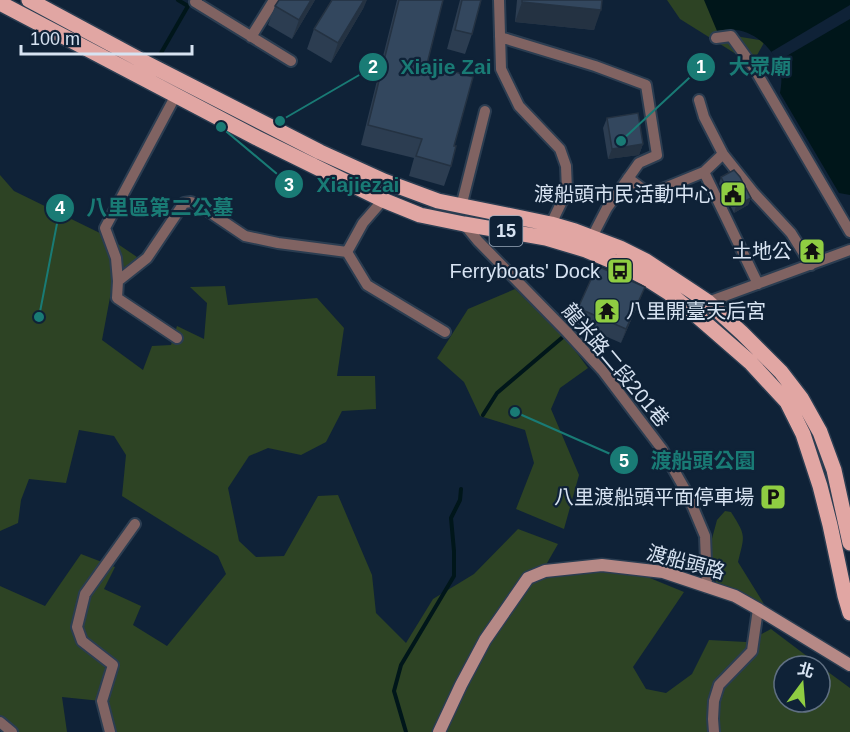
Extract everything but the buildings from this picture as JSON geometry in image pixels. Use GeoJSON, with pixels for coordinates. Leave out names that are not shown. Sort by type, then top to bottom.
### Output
{"type":"FeatureCollection","features":[{"type":"Feature","properties":{"kind":"main road","name":"15"},"geometry":{"type":"LineString","coordinates":[[29,0],[64,28],[176,95],[383,201],[420,215],[546,238],[586,250],[619,264],[669,293],[750,362],[786,402],[802,434],[820,486],[850,613]]}},
{"type":"Feature","properties":{"kind":"main road","name":"15"},"geometry":{"type":"LineString","coordinates":[[0,3],[64,28],[384,182],[461,207],[552,224],[620,248],[646,261],[708,302],[781,372],[801,398],[820,432],[834,471],[850,543]]}},
{"type":"Feature","properties":{"kind":"main road"},"geometry":{"type":"LineString","coordinates":[[461,207],[464,224]]}},
{"type":"Feature","properties":{"kind":"street"},"geometry":{"type":"LineString","coordinates":[[197,0],[195,2],[291,61]]}},
{"type":"Feature","properties":{"kind":"street"},"geometry":{"type":"LineString","coordinates":[[251,37],[274,0]]}},
{"type":"Feature","properties":{"kind":"street"},"geometry":{"type":"LineString","coordinates":[[499,0],[501,69],[519,106],[560,149],[566,166],[567,191],[552,224]]}},
{"type":"Feature","properties":{"kind":"street"},"geometry":{"type":"LineString","coordinates":[[716,38],[731,36],[754,68],[850,232]]}},
{"type":"Feature","properties":{"kind":"street"},"geometry":{"type":"LineString","coordinates":[[500,37],[595,66],[646,85],[657,155],[639,163],[607,208],[591,237]]}},
{"type":"Feature","properties":{"kind":"street"},"geometry":{"type":"LineString","coordinates":[[176,95],[105,228],[116,258],[117,298],[177,338]]}},
{"type":"Feature","properties":{"kind":"street"},"geometry":{"type":"LineString","coordinates":[[699,100],[704,117],[723,154],[754,193],[791,233],[811,264]]}},
{"type":"Feature","properties":{"kind":"street"},"geometry":{"type":"LineString","coordinates":[[461,207],[485,111]]}},
{"type":"Feature","properties":{"kind":"street"},"geometry":{"type":"LineString","coordinates":[[628,178],[644,190],[660,190],[704,172],[723,154]]}},
{"type":"Feature","properties":{"kind":"street"},"geometry":{"type":"LineString","coordinates":[[704,172],[758,284]]}},
{"type":"Feature","properties":{"kind":"street"},"geometry":{"type":"LineString","coordinates":[[347,252],[363,223],[383,201]]}},
{"type":"Feature","properties":{"kind":"street"},"geometry":{"type":"LineString","coordinates":[[118,281],[147,258],[184,203],[191,202],[245,236],[278,243],[347,252]]}},
{"type":"Feature","properties":{"kind":"street","name":"龍米路二段201巷"},"geometry":{"type":"LineString","coordinates":[[464,224],[602,370],[662,449],[687,493],[705,536],[707,587]]}},
{"type":"Feature","properties":{"kind":"street"},"geometry":{"type":"LineString","coordinates":[[708,302],[850,250]]}},
{"type":"Feature","properties":{"kind":"street"},"geometry":{"type":"LineString","coordinates":[[347,252],[367,285],[445,332]]}},
{"type":"Feature","properties":{"kind":"street"},"geometry":{"type":"LineString","coordinates":[[110,732],[102,701],[113,664],[82,641],[77,627],[85,594],[135,524]]}},
{"type":"Feature","properties":{"kind":"street","name":"渡船頭路"},"geometry":{"type":"LineString","coordinates":[[439,732],[485,640],[528,578],[545,571],[602,565],[663,572],[735,596],[850,665]]}},
{"type":"Feature","properties":{"kind":"street"},"geometry":{"type":"LineString","coordinates":[[714,732],[714,701],[719,685],[752,651],[758,609]]}},
{"type":"Feature","properties":{"kind":"street"},"geometry":{"type":"LineString","coordinates":[[0,722],[12,732]]}},
{"type":"Feature","properties":{"kind":"green space"},"geometry":{"type":"Polygon","coordinates":[[[667,0],[712,0],[720,27],[741,37],[765,41],[752,64],[680,19],[667,0]]]}},
{"type":"Feature","properties":{"kind":"green space"},"geometry":{"type":"Polygon","coordinates":[[[0,175],[14,191],[106,236],[137,257],[111,292],[102,340],[143,370],[152,346],[171,345],[177,326],[204,339],[207,303],[190,287],[225,286],[228,305],[317,298],[344,328],[337,376],[375,376],[376,409],[342,411],[326,442],[301,455],[268,448],[249,456],[228,488],[239,541],[256,557],[284,556],[318,496],[338,495],[372,575],[376,613],[406,643],[433,599],[474,574],[518,529],[558,544],[539,577],[583,569],[628,569],[684,592],[633,667],[646,689],[666,693],[692,674],[709,640],[746,642],[771,629],[804,654],[772,654],[772,714],[832,714],[832,675],[850,688],[850,732],[110,732],[101,701],[62,697],[67,732],[19,732],[0,728],[0,586],[45,606],[81,554],[115,567],[104,589],[141,606],[133,625],[167,646],[226,574],[218,556],[122,496],[126,455],[114,436],[79,430],[66,483],[29,479],[21,500],[18,523],[0,531],[0,175]]]}},
{"type":"Feature","properties":{"kind":"green space"},"geometry":{"type":"Polygon","coordinates":[[[515,289],[566,338],[588,368],[560,388],[551,409],[579,475],[564,529],[516,509],[534,463],[525,430],[480,416],[464,382],[437,358],[468,309],[515,289]]]}},
{"type":"Feature","properties":{"kind":"green space"},"geometry":{"type":"Polygon","coordinates":[[[725,511],[731,512],[742,531],[743,540],[738,562],[764,604],[716,583],[710,546],[717,520],[725,511]]]}},
{"type":"Feature","properties":{"kind":"shaded area"},"geometry":{"type":"Polygon","coordinates":[[[704,0],[850,0],[850,195],[839,193],[780,93],[781,74],[771,51],[759,39],[744,32],[717,31],[704,0]]]}},
{"type":"Feature","properties":{"kind":"pier"},"geometry":{"type":"Polygon","coordinates":[[[850,5],[850,19],[778,61],[771,52],[850,5]]]}},
{"type":"Feature","properties":{"kind":"waterway"},"geometry":{"type":"LineString","coordinates":[[161,53],[188,6],[178,0]]}},
{"type":"Feature","properties":{"kind":"waterway"},"geometry":{"type":"LineString","coordinates":[[483,415],[497,393],[564,336]]}},
{"type":"Feature","properties":{"kind":"waterway"},"geometry":{"type":"LineString","coordinates":[[406,732],[394,691],[401,665],[454,576],[451,518],[460,500],[461,489]]}},
{"type":"Feature","properties":{"kind":"place","name":"Xiajie Zai"},"geometry":{"type":"Point","coordinates":[280,121]}},
{"type":"Feature","properties":{"kind":"place","name":"Xiajiezai"},"geometry":{"type":"Point","coordinates":[221,127]}},
{"type":"Feature","properties":{"kind":"place","name":"大眾廟"},"geometry":{"type":"Point","coordinates":[621,141]}},
{"type":"Feature","properties":{"kind":"place","name":"渡船頭市民活動中心"},"geometry":{"type":"Point","coordinates":[733,194]}},
{"type":"Feature","properties":{"kind":"place","name":"土地公"},"geometry":{"type":"Point","coordinates":[812,251]}},
{"type":"Feature","properties":{"kind":"place","name":"Ferryboats' Dock"},"geometry":{"type":"Point","coordinates":[620,271]}},
{"type":"Feature","properties":{"kind":"place","name":"八里開臺天后宮"},"geometry":{"type":"Point","coordinates":[607,311]}},
{"type":"Feature","properties":{"kind":"place","name":"八里區第二公墓"},"geometry":{"type":"Point","coordinates":[39,317]}},
{"type":"Feature","properties":{"kind":"place","name":"渡船頭公園"},"geometry":{"type":"Point","coordinates":[515,412]}},
{"type":"Feature","properties":{"kind":"place","name":"八里渡船頭平面停車場"},"geometry":{"type":"Point","coordinates":[773,497]}}]}
